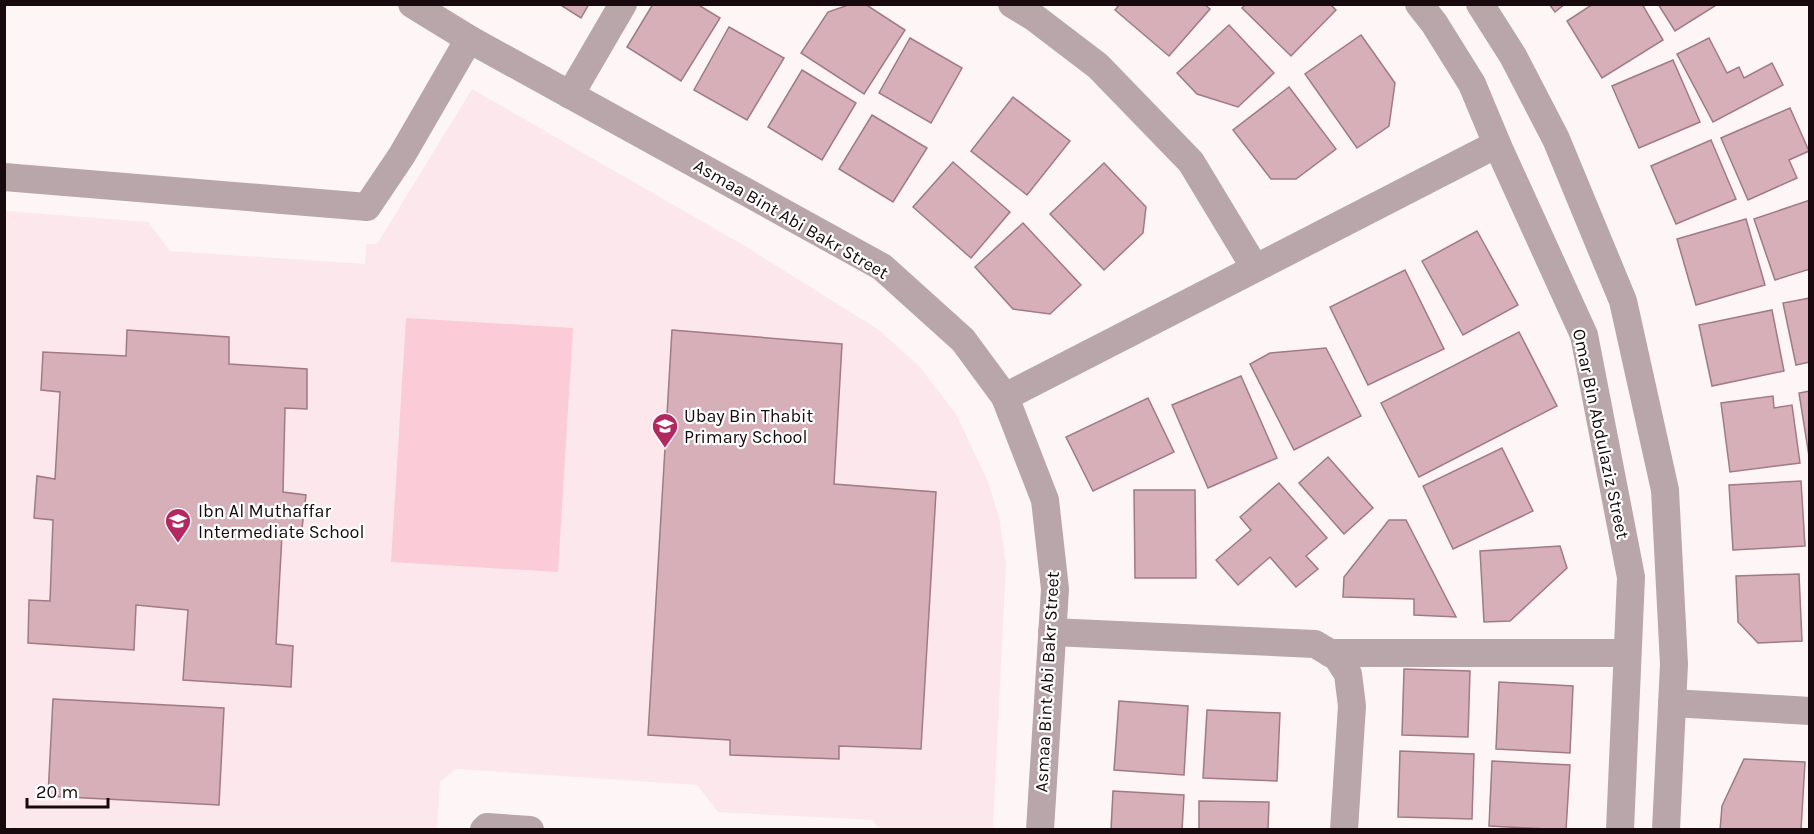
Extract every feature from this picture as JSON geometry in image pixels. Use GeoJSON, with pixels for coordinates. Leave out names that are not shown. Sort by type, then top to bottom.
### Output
{"type":"FeatureCollection","features":[{"type":"Feature","properties":{"kind":"street","name":"Asmaa Bint Abi Bakr Street"},"geometry":{"type":"LineString","coordinates":[[412,4],[469,39],[882,267],[963,340],[1005,397],[1045,500],[1055,588],[1040,830]]}},
{"type":"Feature","properties":{"kind":"street"},"geometry":{"type":"LineString","coordinates":[[570,95],[623,4]]}},
{"type":"Feature","properties":{"kind":"street"},"geometry":{"type":"LineString","coordinates":[[1012,4],[1035,18],[1098,66],[1191,162],[1255,268]]}},
{"type":"Feature","properties":{"kind":"street","name":"Omar Bin Abdulaziz Street"},"geometry":{"type":"LineString","coordinates":[[1419,4],[1434,23],[1472,84],[1584,335],[1631,577],[1620,830]]}},
{"type":"Feature","properties":{"kind":"street"},"geometry":{"type":"LineString","coordinates":[[1480,4],[1513,56],[1556,139],[1623,301],[1665,490],[1674,664],[1666,830]]}},
{"type":"Feature","properties":{"kind":"street"},"geometry":{"type":"LineString","coordinates":[[4,177],[367,207],[402,155],[469,39]]}},
{"type":"Feature","properties":{"kind":"street"},"geometry":{"type":"LineString","coordinates":[[1005,397],[1497,144]]}},
{"type":"Feature","properties":{"kind":"street"},"geometry":{"type":"LineString","coordinates":[[1052,632],[1315,645],[1336,657],[1348,674],[1352,706],[1344,830]]}},
{"type":"Feature","properties":{"kind":"street"},"geometry":{"type":"LineString","coordinates":[[1330,653],[1628,652]]}},
{"type":"Feature","properties":{"kind":"street"},"geometry":{"type":"LineString","coordinates":[[1672,703],[1809,711]]}},
{"type":"Feature","properties":{"kind":"street"},"geometry":{"type":"LineString","coordinates":[[484,830],[487,827],[530,830]]}},
{"type":"Feature","properties":{"kind":"shaded area","name":"Ubay Bin Thabit Primary School"},"geometry":{"type":"Polygon","coordinates":[[[472,89],[745,246],[879,330],[920,367],[956,414],[989,484],[1000,521],[1006,565],[993,829],[880,829],[872,820],[718,812],[697,785],[456,769],[440,782],[437,829],[16,830],[5,824],[4,212],[148,222],[170,251],[365,264],[366,244],[377,244],[472,89]]]}},
{"type":"Feature","properties":{"kind":"shaded area"},"geometry":{"type":"Polygon","coordinates":[[[406,318],[573,328],[558,572],[391,562],[406,318]]]}},
{"type":"Feature","properties":{"kind":"building"},"geometry":{"type":"Polygon","coordinates":[[[559,4],[589,4],[581,18],[559,4]]]}},
{"type":"Feature","properties":{"kind":"building"},"geometry":{"type":"Polygon","coordinates":[[[653,4],[697,4],[720,18],[681,81],[627,47],[653,4]]]}},
{"type":"Feature","properties":{"kind":"building"},"geometry":{"type":"Polygon","coordinates":[[[851,4],[865,4],[905,30],[864,94],[801,53],[828,12],[851,4]]]}},
{"type":"Feature","properties":{"kind":"building"},"geometry":{"type":"Polygon","coordinates":[[[1120,4],[1204,4],[1210,9],[1169,56],[1115,10],[1120,4]]]}},
{"type":"Feature","properties":{"kind":"building"},"geometry":{"type":"Polygon","coordinates":[[[1246,4],[1330,4],[1336,10],[1291,56],[1242,8],[1246,4]]]}},
{"type":"Feature","properties":{"kind":"building"},"geometry":{"type":"Polygon","coordinates":[[[1549,4],[1565,4],[1555,12],[1549,4]]]}},
{"type":"Feature","properties":{"kind":"building"},"geometry":{"type":"Polygon","coordinates":[[[1593,4],[1642,4],[1663,40],[1602,78],[1567,21],[1593,4]]]}},
{"type":"Feature","properties":{"kind":"building"},"geometry":{"type":"Polygon","coordinates":[[[1658,4],[1718,4],[1675,31],[1658,4]]]}},
{"type":"Feature","properties":{"kind":"building"},"geometry":{"type":"Polygon","coordinates":[[[1229,25],[1274,73],[1238,107],[1197,94],[1177,73],[1229,25]]]}},
{"type":"Feature","properties":{"kind":"building"},"geometry":{"type":"Polygon","coordinates":[[[729,27],[784,58],[747,120],[694,90],[729,27]]]}},
{"type":"Feature","properties":{"kind":"building"},"geometry":{"type":"Polygon","coordinates":[[[1361,35],[1395,83],[1389,126],[1357,148],[1305,74],[1361,35]]]}},
{"type":"Feature","properties":{"kind":"building"},"geometry":{"type":"Polygon","coordinates":[[[910,38],[962,68],[931,123],[879,93],[910,38]]]}},
{"type":"Feature","properties":{"kind":"building"},"geometry":{"type":"Polygon","coordinates":[[[1709,38],[1727,73],[1739,67],[1744,78],[1772,63],[1783,85],[1713,122],[1677,54],[1709,38]]]}},
{"type":"Feature","properties":{"kind":"building"},"geometry":{"type":"Polygon","coordinates":[[[1673,60],[1700,122],[1639,148],[1612,86],[1673,60]]]}},
{"type":"Feature","properties":{"kind":"building"},"geometry":{"type":"Polygon","coordinates":[[[802,70],[856,103],[822,160],[768,127],[802,70]]]}},
{"type":"Feature","properties":{"kind":"building"},"geometry":{"type":"Polygon","coordinates":[[[1289,87],[1336,149],[1296,179],[1271,179],[1233,130],[1289,87]]]}},
{"type":"Feature","properties":{"kind":"building"},"geometry":{"type":"Polygon","coordinates":[[[1013,97],[1070,141],[1027,195],[971,151],[1013,97]]]}},
{"type":"Feature","properties":{"kind":"building"},"geometry":{"type":"Polygon","coordinates":[[[1790,108],[1809,151],[1789,160],[1797,178],[1748,200],[1721,138],[1790,108]]]}},
{"type":"Feature","properties":{"kind":"building"},"geometry":{"type":"Polygon","coordinates":[[[872,115],[927,148],[893,202],[839,169],[872,115]]]}},
{"type":"Feature","properties":{"kind":"building"},"geometry":{"type":"Polygon","coordinates":[[[1711,140],[1736,199],[1676,224],[1651,166],[1711,140]]]}},
{"type":"Feature","properties":{"kind":"building"},"geometry":{"type":"Polygon","coordinates":[[[953,162],[1010,212],[971,258],[913,207],[953,162]]]}},
{"type":"Feature","properties":{"kind":"building"},"geometry":{"type":"Polygon","coordinates":[[[1104,163],[1146,207],[1143,233],[1104,270],[1050,214],[1104,163]]]}},
{"type":"Feature","properties":{"kind":"building"},"geometry":{"type":"Polygon","coordinates":[[[1810,200],[1810,269],[1775,280],[1754,219],[1810,200]]]}},
{"type":"Feature","properties":{"kind":"building"},"geometry":{"type":"Polygon","coordinates":[[[1746,219],[1765,285],[1696,305],[1677,239],[1746,219]]]}},
{"type":"Feature","properties":{"kind":"building"},"geometry":{"type":"Polygon","coordinates":[[[1023,223],[1081,285],[1050,314],[1013,309],[975,267],[1023,223]]]}},
{"type":"Feature","properties":{"kind":"building"},"geometry":{"type":"Polygon","coordinates":[[[1477,231],[1518,305],[1463,335],[1422,261],[1477,231]]]}},
{"type":"Feature","properties":{"kind":"building"},"geometry":{"type":"Polygon","coordinates":[[[1405,270],[1444,349],[1368,385],[1330,307],[1405,270]]]}},
{"type":"Feature","properties":{"kind":"building"},"geometry":{"type":"Polygon","coordinates":[[[1810,298],[1810,362],[1796,365],[1783,303],[1810,298]]]}},
{"type":"Feature","properties":{"kind":"building"},"geometry":{"type":"Polygon","coordinates":[[[1772,310],[1784,371],[1712,386],[1699,325],[1772,310]]]}},
{"type":"Feature","properties":{"kind":"building"},"geometry":{"type":"Polygon","coordinates":[[[127,330],[229,337],[229,364],[307,369],[307,409],[285,408],[283,492],[306,495],[301,537],[282,535],[276,644],[293,646],[291,687],[183,680],[188,610],[136,605],[134,650],[28,643],[29,600],[50,601],[53,520],[34,518],[37,476],[55,479],[60,392],[41,390],[43,352],[126,356],[127,330]]]}},
{"type":"Feature","properties":{"kind":"building"},"geometry":{"type":"Polygon","coordinates":[[[672,330],[842,344],[834,484],[936,492],[921,749],[839,746],[839,759],[730,755],[730,740],[648,735],[672,330]]]}},
{"type":"Feature","properties":{"kind":"building"},"geometry":{"type":"Polygon","coordinates":[[[1519,332],[1557,406],[1419,477],[1381,403],[1519,332]]]}},
{"type":"Feature","properties":{"kind":"building"},"geometry":{"type":"Polygon","coordinates":[[[1326,348],[1361,416],[1294,450],[1250,364],[1270,353],[1326,348]]]}},
{"type":"Feature","properties":{"kind":"building"},"geometry":{"type":"Polygon","coordinates":[[[1241,376],[1277,458],[1208,488],[1172,405],[1241,376]]]}},
{"type":"Feature","properties":{"kind":"building"},"geometry":{"type":"Polygon","coordinates":[[[1810,391],[1810,456],[1809,456],[1799,393],[1810,391]]]}},
{"type":"Feature","properties":{"kind":"building"},"geometry":{"type":"Polygon","coordinates":[[[1773,396],[1774,408],[1792,405],[1800,463],[1730,472],[1721,403],[1773,396]]]}},
{"type":"Feature","properties":{"kind":"building"},"geometry":{"type":"Polygon","coordinates":[[[1148,398],[1174,452],[1093,491],[1066,437],[1148,398]]]}},
{"type":"Feature","properties":{"kind":"building"},"geometry":{"type":"Polygon","coordinates":[[[1502,448],[1533,511],[1453,549],[1423,486],[1502,448]]]}},
{"type":"Feature","properties":{"kind":"building"},"geometry":{"type":"Polygon","coordinates":[[[1328,457],[1373,508],[1344,534],[1299,483],[1328,457]]]}},
{"type":"Feature","properties":{"kind":"building"},"geometry":{"type":"Polygon","coordinates":[[[1801,481],[1805,546],[1733,550],[1729,485],[1801,481]]]}},
{"type":"Feature","properties":{"kind":"building"},"geometry":{"type":"Polygon","coordinates":[[[1279,483],[1327,538],[1306,556],[1318,569],[1296,587],[1270,557],[1238,585],[1216,560],[1251,530],[1240,517],[1279,483]]]}},
{"type":"Feature","properties":{"kind":"building"},"geometry":{"type":"Polygon","coordinates":[[[1134,490],[1195,490],[1196,578],[1135,578],[1134,490]]]}},
{"type":"Feature","properties":{"kind":"building"},"geometry":{"type":"Polygon","coordinates":[[[1389,520],[1406,520],[1456,617],[1414,615],[1414,599],[1343,597],[1344,577],[1389,520]]]}},
{"type":"Feature","properties":{"kind":"building"},"geometry":{"type":"Polygon","coordinates":[[[1560,546],[1567,568],[1510,621],[1484,622],[1480,551],[1560,546]]]}},
{"type":"Feature","properties":{"kind":"building"},"geometry":{"type":"Polygon","coordinates":[[[1799,574],[1802,641],[1758,643],[1738,622],[1736,576],[1799,574]]]}},
{"type":"Feature","properties":{"kind":"building"},"geometry":{"type":"Polygon","coordinates":[[[1404,669],[1470,671],[1468,737],[1402,735],[1404,669]]]}},
{"type":"Feature","properties":{"kind":"building"},"geometry":{"type":"Polygon","coordinates":[[[1499,682],[1573,686],[1570,753],[1496,749],[1499,682]]]}},
{"type":"Feature","properties":{"kind":"building"},"geometry":{"type":"Polygon","coordinates":[[[53,699],[224,708],[219,805],[48,796],[53,699]]]}},
{"type":"Feature","properties":{"kind":"building"},"geometry":{"type":"Polygon","coordinates":[[[1119,701],[1188,706],[1184,775],[1114,770],[1119,701]]]}},
{"type":"Feature","properties":{"kind":"building"},"geometry":{"type":"Polygon","coordinates":[[[1207,710],[1280,713],[1277,781],[1203,778],[1207,710]]]}},
{"type":"Feature","properties":{"kind":"building"},"geometry":{"type":"Polygon","coordinates":[[[1400,751],[1474,754],[1472,819],[1398,817],[1400,751]]]}},
{"type":"Feature","properties":{"kind":"building"},"geometry":{"type":"Polygon","coordinates":[[[1744,759],[1805,762],[1801,830],[1720,830],[1722,806],[1744,759]]]}},
{"type":"Feature","properties":{"kind":"building"},"geometry":{"type":"Polygon","coordinates":[[[1492,761],[1570,765],[1566,830],[1489,826],[1492,761]]]}},
{"type":"Feature","properties":{"kind":"building"},"geometry":{"type":"Polygon","coordinates":[[[1113,791],[1184,795],[1182,830],[1111,830],[1113,791]]]}},
{"type":"Feature","properties":{"kind":"building"},"geometry":{"type":"Polygon","coordinates":[[[1199,801],[1269,802],[1268,830],[1199,830],[1199,801]]]}},
{"type":"Feature","properties":{"kind":"place","name":"Ubay Bin Thabit Primary School"},"geometry":{"type":"Point","coordinates":[665,449]}},
{"type":"Feature","properties":{"kind":"place","name":"Ibn Al Muthaffar Intermediate School"},"geometry":{"type":"Point","coordinates":[178,544]}}]}
